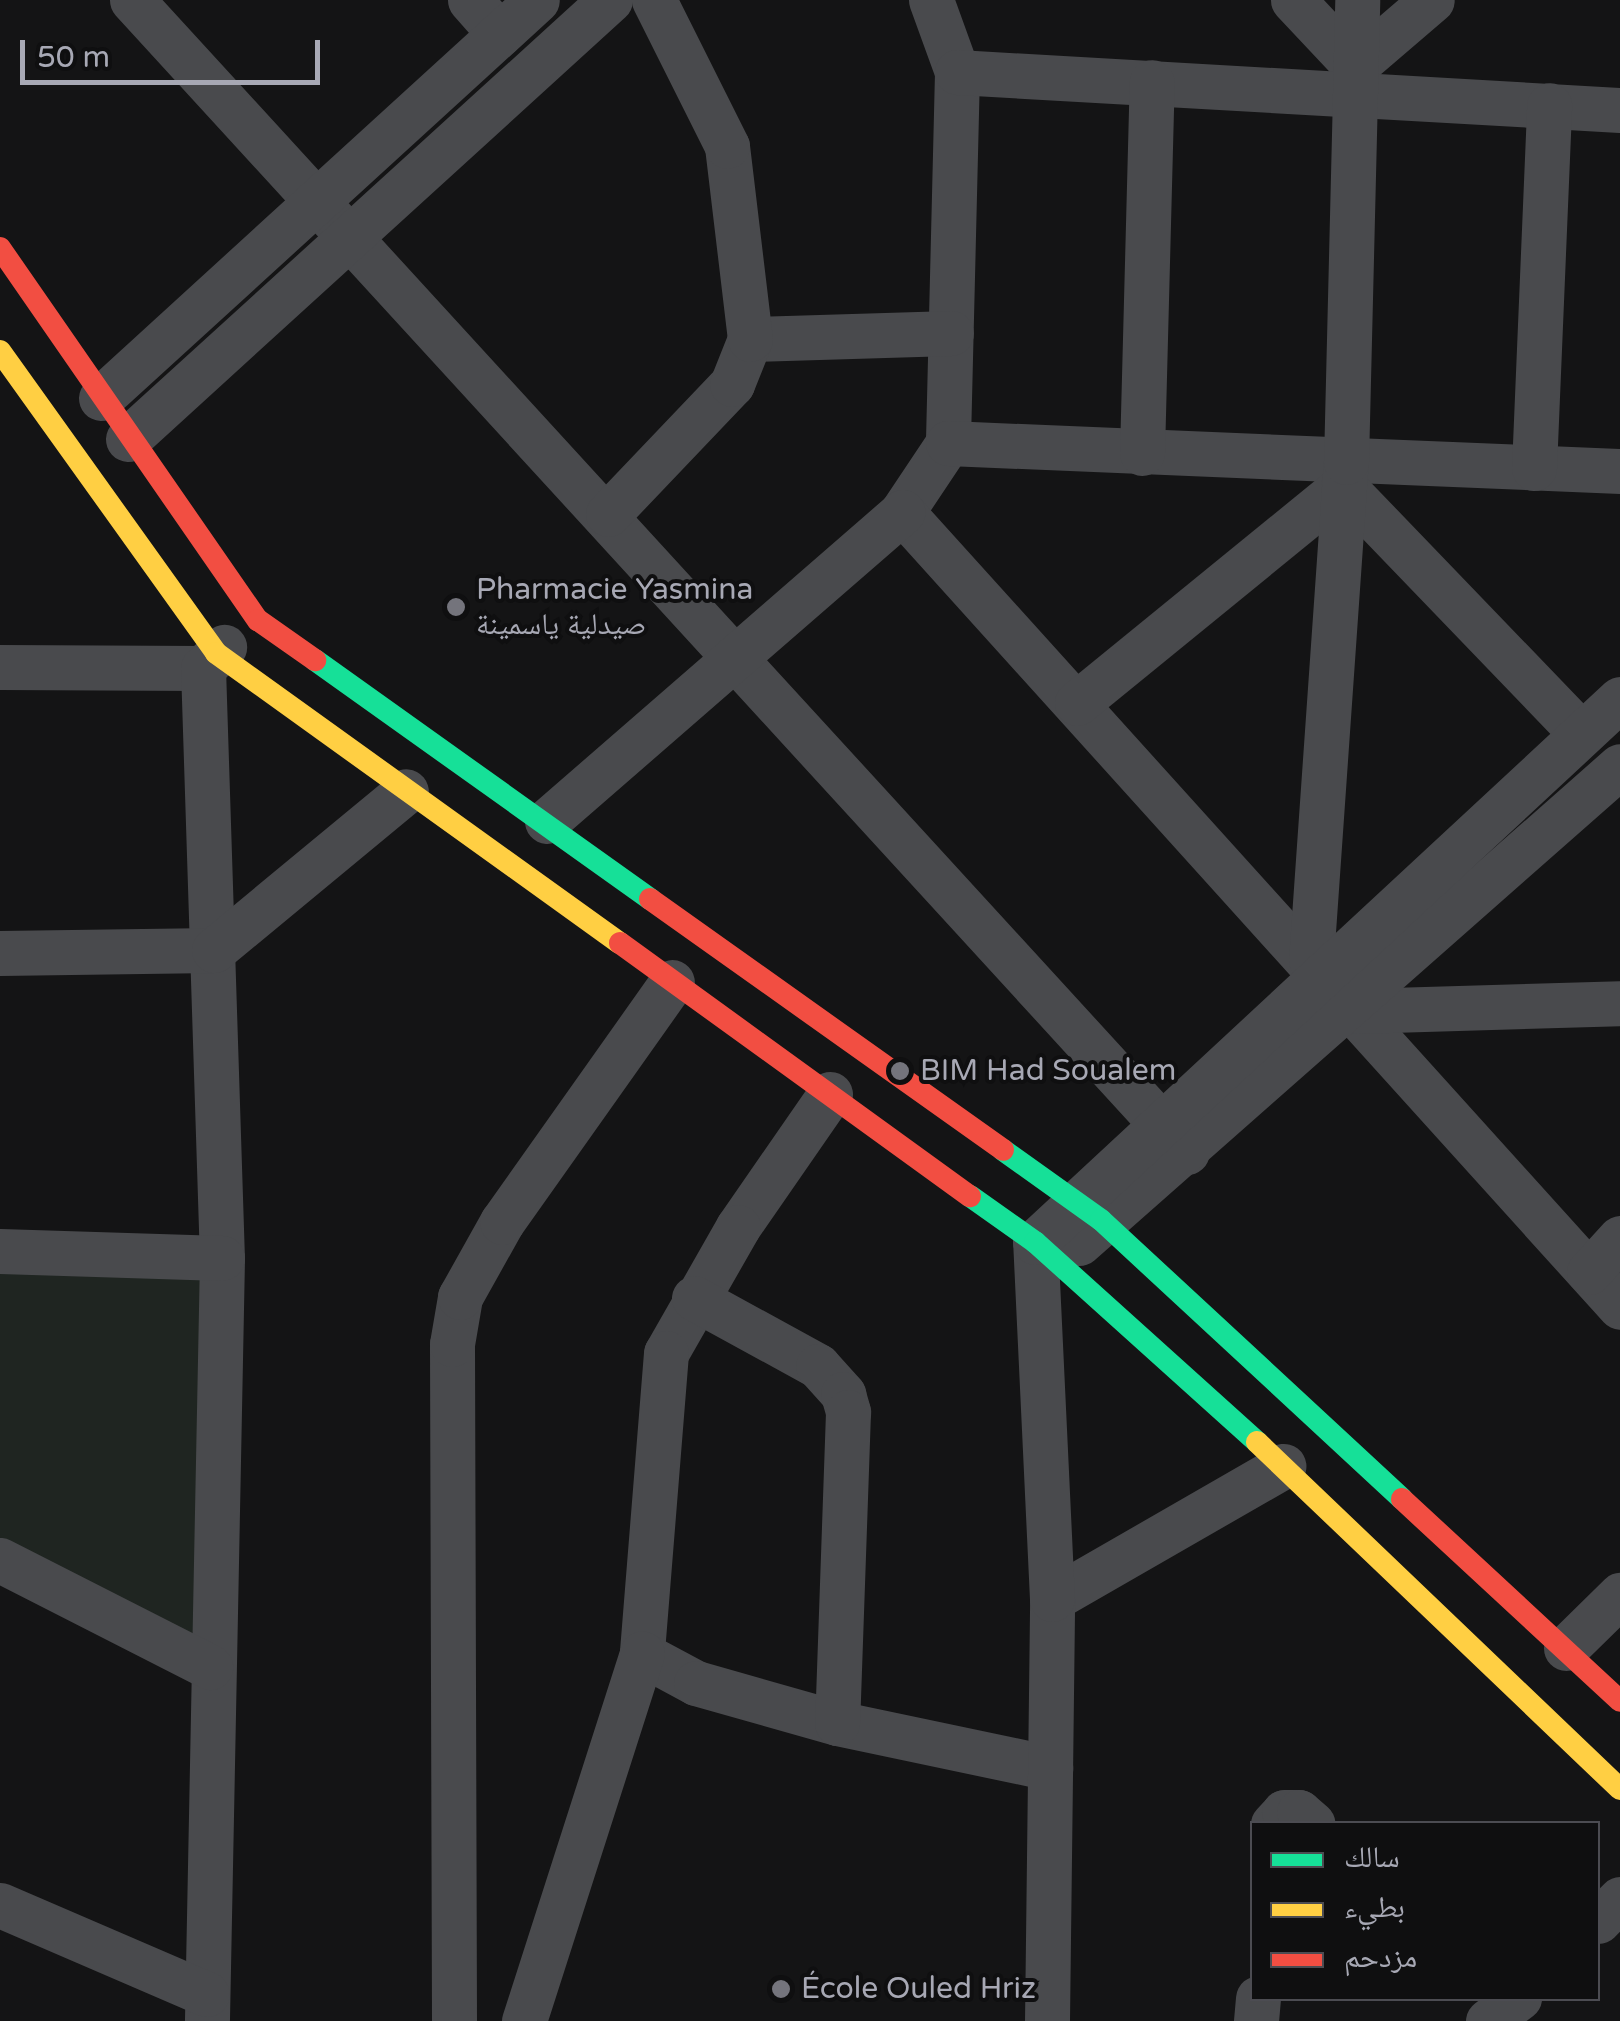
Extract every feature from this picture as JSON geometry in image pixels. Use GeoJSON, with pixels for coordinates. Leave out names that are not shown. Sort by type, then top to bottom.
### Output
{"type":"FeatureCollection","features":[{"type":"Feature","properties":{"kind":"street"},"geometry":{"type":"LineString","coordinates":[[132,0],[739,656],[1173,1137]]}},
{"type":"Feature","properties":{"kind":"street"},"geometry":{"type":"LineString","coordinates":[[470,0],[500,34]]}},
{"type":"Feature","properties":{"kind":"street"},"geometry":{"type":"LineString","coordinates":[[101,398],[315,196],[537,0]]}},
{"type":"Feature","properties":{"kind":"street"},"geometry":{"type":"LineString","coordinates":[[128,439],[610,0]]}},
{"type":"Feature","properties":{"kind":"street"},"geometry":{"type":"LineString","coordinates":[[608,514],[732,384],[750,339],[728,146],[654,0]]}},
{"type":"Feature","properties":{"kind":"street"},"geometry":{"type":"LineString","coordinates":[[547,821],[902,512],[948,443],[957,72],[931,0]]}},
{"type":"Feature","properties":{"kind":"street"},"geometry":{"type":"LineString","coordinates":[[1293,0],[1355,80]]}},
{"type":"Feature","properties":{"kind":"street"},"geometry":{"type":"LineString","coordinates":[[1336,987],[1357,0]]}},
{"type":"Feature","properties":{"kind":"street"},"geometry":{"type":"LineString","coordinates":[[1355,80],[1432,0]]}},
{"type":"Feature","properties":{"kind":"street"},"geometry":{"type":"LineString","coordinates":[[957,72],[1152,82],[1355,80],[1549,105],[1620,110]]}},
{"type":"Feature","properties":{"kind":"street"},"geometry":{"type":"LineString","coordinates":[[1142,452],[1152,82]]}},
{"type":"Feature","properties":{"kind":"street"},"geometry":{"type":"LineString","coordinates":[[1534,468],[1549,105]]}},
{"type":"Feature","properties":{"kind":"street"},"geometry":{"type":"LineString","coordinates":[[0,248],[128,439],[258,620],[547,821],[1088,1211],[1620,1700]]}},
{"type":"Feature","properties":{"kind":"street"},"geometry":{"type":"LineString","coordinates":[[750,339],[951,332]]}},
{"type":"Feature","properties":{"kind":"street"},"geometry":{"type":"LineString","coordinates":[[0,351],[210,661],[406,791],[830,1094],[1283,1466],[1620,1789]]}},
{"type":"Feature","properties":{"kind":"street"},"geometry":{"type":"LineString","coordinates":[[948,443],[1142,452],[1345,474],[1534,468],[1620,471]]}},
{"type":"Feature","properties":{"kind":"street"},"geometry":{"type":"LineString","coordinates":[[1077,703],[1345,474]]}},
{"type":"Feature","properties":{"kind":"street"},"geometry":{"type":"LineString","coordinates":[[1345,474],[1582,734]]}},
{"type":"Feature","properties":{"kind":"street"},"geometry":{"type":"LineString","coordinates":[[902,512],[1336,987],[1620,1307]]}},
{"type":"Feature","properties":{"kind":"street"},"geometry":{"type":"LineString","coordinates":[[0,667],[210,661],[258,620]]}},
{"type":"Feature","properties":{"kind":"street"},"geometry":{"type":"LineString","coordinates":[[0,1906],[207,2007],[210,1667],[222,1258],[210,661]]}},
{"type":"Feature","properties":{"kind":"street"},"geometry":{"type":"LineString","coordinates":[[1047,2021],[1052,1599],[1045,1267],[1088,1211],[1336,987],[1620,699]]}},
{"type":"Feature","properties":{"kind":"street"},"geometry":{"type":"LineString","coordinates":[[1336,987],[1620,766]]}},
{"type":"Feature","properties":{"kind":"street"},"geometry":{"type":"LineString","coordinates":[[0,953],[214,950],[406,791]]}},
{"type":"Feature","properties":{"kind":"street"},"geometry":{"type":"LineString","coordinates":[[454,2021],[452,1363],[460,1297],[502,1222],[672,982]]}},
{"type":"Feature","properties":{"kind":"street"},"geometry":{"type":"LineString","coordinates":[[1336,987],[1620,1003]]}},
{"type":"Feature","properties":{"kind":"street"},"geometry":{"type":"LineString","coordinates":[[524,2021],[642,1654],[660,1390],[666,1353],[694,1298],[830,1094]]}},
{"type":"Feature","properties":{"kind":"street"},"geometry":{"type":"LineString","coordinates":[[1589,1272],[1620,1238]]}},
{"type":"Feature","properties":{"kind":"street"},"geometry":{"type":"LineString","coordinates":[[0,1251],[222,1258]]}},
{"type":"Feature","properties":{"kind":"street"},"geometry":{"type":"LineString","coordinates":[[694,1298],[818,1366],[843,1394],[848,1432],[836,1723]]}},
{"type":"Feature","properties":{"kind":"street"},"geometry":{"type":"LineString","coordinates":[[1052,1599],[1283,1466]]}},
{"type":"Feature","properties":{"kind":"street"},"geometry":{"type":"LineString","coordinates":[[0,1560],[210,1667]]}},
{"type":"Feature","properties":{"kind":"street"},"geometry":{"type":"LineString","coordinates":[[1566,1648],[1620,1595]]}},
{"type":"Feature","properties":{"kind":"street"},"geometry":{"type":"LineString","coordinates":[[642,1654],[696,1683],[836,1723],[1050,1768]]}},
{"type":"Feature","properties":{"kind":"street"},"geometry":{"type":"LineString","coordinates":[[1276,1821],[1284,1812],[1299,1812],[1310,1821]]}},
{"type":"Feature","properties":{"kind":"street"},"geometry":{"type":"LineString","coordinates":[[1600,1919],[1620,1899]]}},
{"type":"Feature","properties":{"kind":"street"},"geometry":{"type":"LineString","coordinates":[[1488,2021],[1515,2001]]}},
{"type":"Feature","properties":{"kind":"street"},"geometry":{"type":"LineString","coordinates":[[1520,2001],[1535,2021]]}},
{"type":"Feature","properties":{"kind":"shaded area"},"geometry":{"type":"Polygon","coordinates":[[[0,1256],[222,1258],[210,1667],[0,1554],[0,1256]]]}},
{"type":"Feature","properties":{"kind":"traffic: fast"},"geometry":{"type":"LineString","coordinates":[[315,660],[650,899]]}},
{"type":"Feature","properties":{"kind":"traffic: fast"},"geometry":{"type":"LineString","coordinates":[[1003,1150],[1101,1220],[1402,1499]]}},
{"type":"Feature","properties":{"kind":"traffic: fast"},"geometry":{"type":"LineString","coordinates":[[970,1196],[1035,1242],[1257,1442]]}},
{"type":"Feature","properties":{"kind":"traffic: slow"},"geometry":{"type":"LineString","coordinates":[[0,351],[216,653],[620,943]]}},
{"type":"Feature","properties":{"kind":"traffic: slow"},"geometry":{"type":"LineString","coordinates":[[1257,1442],[1620,1789]]}},
{"type":"Feature","properties":{"kind":"traffic: jam"},"geometry":{"type":"LineString","coordinates":[[0,248],[258,620],[315,660]]}},
{"type":"Feature","properties":{"kind":"traffic: jam"},"geometry":{"type":"LineString","coordinates":[[650,899],[1003,1150]]}},
{"type":"Feature","properties":{"kind":"traffic: jam"},"geometry":{"type":"LineString","coordinates":[[620,943],[970,1196]]}},
{"type":"Feature","properties":{"kind":"traffic: jam"},"geometry":{"type":"LineString","coordinates":[[1402,1499],[1620,1701]]}},
{"type":"Feature","properties":{"kind":"place","name":"Pharmacie Yasmina صيدلية ياسمينة"},"geometry":{"type":"Point","coordinates":[456,607]}},
{"type":"Feature","properties":{"kind":"place","name":"BIM Had Soualem"},"geometry":{"type":"Point","coordinates":[900,1071]}},
{"type":"Feature","properties":{"kind":"place","name":"École Ouled Hriz"},"geometry":{"type":"Point","coordinates":[781,1989]}}]}
